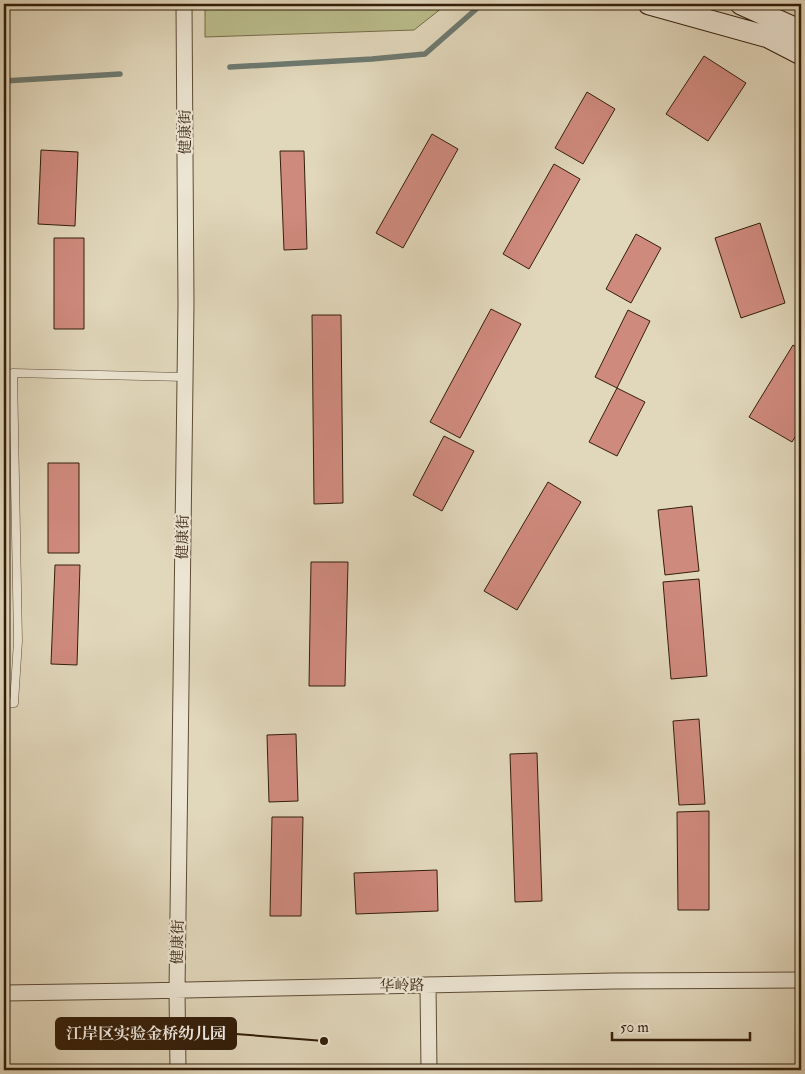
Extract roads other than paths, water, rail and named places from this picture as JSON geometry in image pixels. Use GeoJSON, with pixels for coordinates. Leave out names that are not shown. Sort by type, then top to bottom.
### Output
{"type":"FeatureCollection","features":[{"type":"Feature","properties":{"kind":"street","name":"健康街"},"geometry":{"type":"LineString","coordinates":[[178,1070],[177,991],[186,295],[184,4]]}},
{"type":"Feature","properties":{"kind":"street"},"geometry":{"type":"LineString","coordinates":[[650,4],[768,37],[801,54]]}},
{"type":"Feature","properties":{"kind":"street"},"geometry":{"type":"LineString","coordinates":[[740,4],[801,31]]}},
{"type":"Feature","properties":{"kind":"street","name":"华岭路"},"geometry":{"type":"LineString","coordinates":[[4,993],[603,981],[801,980]]}},
{"type":"Feature","properties":{"kind":"street"},"geometry":{"type":"LineString","coordinates":[[428,985],[428,1070]]}},
{"type":"Feature","properties":{"kind":"lane"},"geometry":{"type":"LineString","coordinates":[[4,703],[14,703],[18,641],[14,374],[185,377]]}},
{"type":"Feature","properties":{"kind":"waterway"},"geometry":{"type":"LineString","coordinates":[[230,67],[425,54],[482,4]]}},
{"type":"Feature","properties":{"kind":"waterway"},"geometry":{"type":"LineString","coordinates":[[4,81],[120,74]]}},
{"type":"Feature","properties":{"kind":"place","name":"江岸区实验金桥幼儿园"},"geometry":{"type":"Point","coordinates":[324,1041]}}]}
